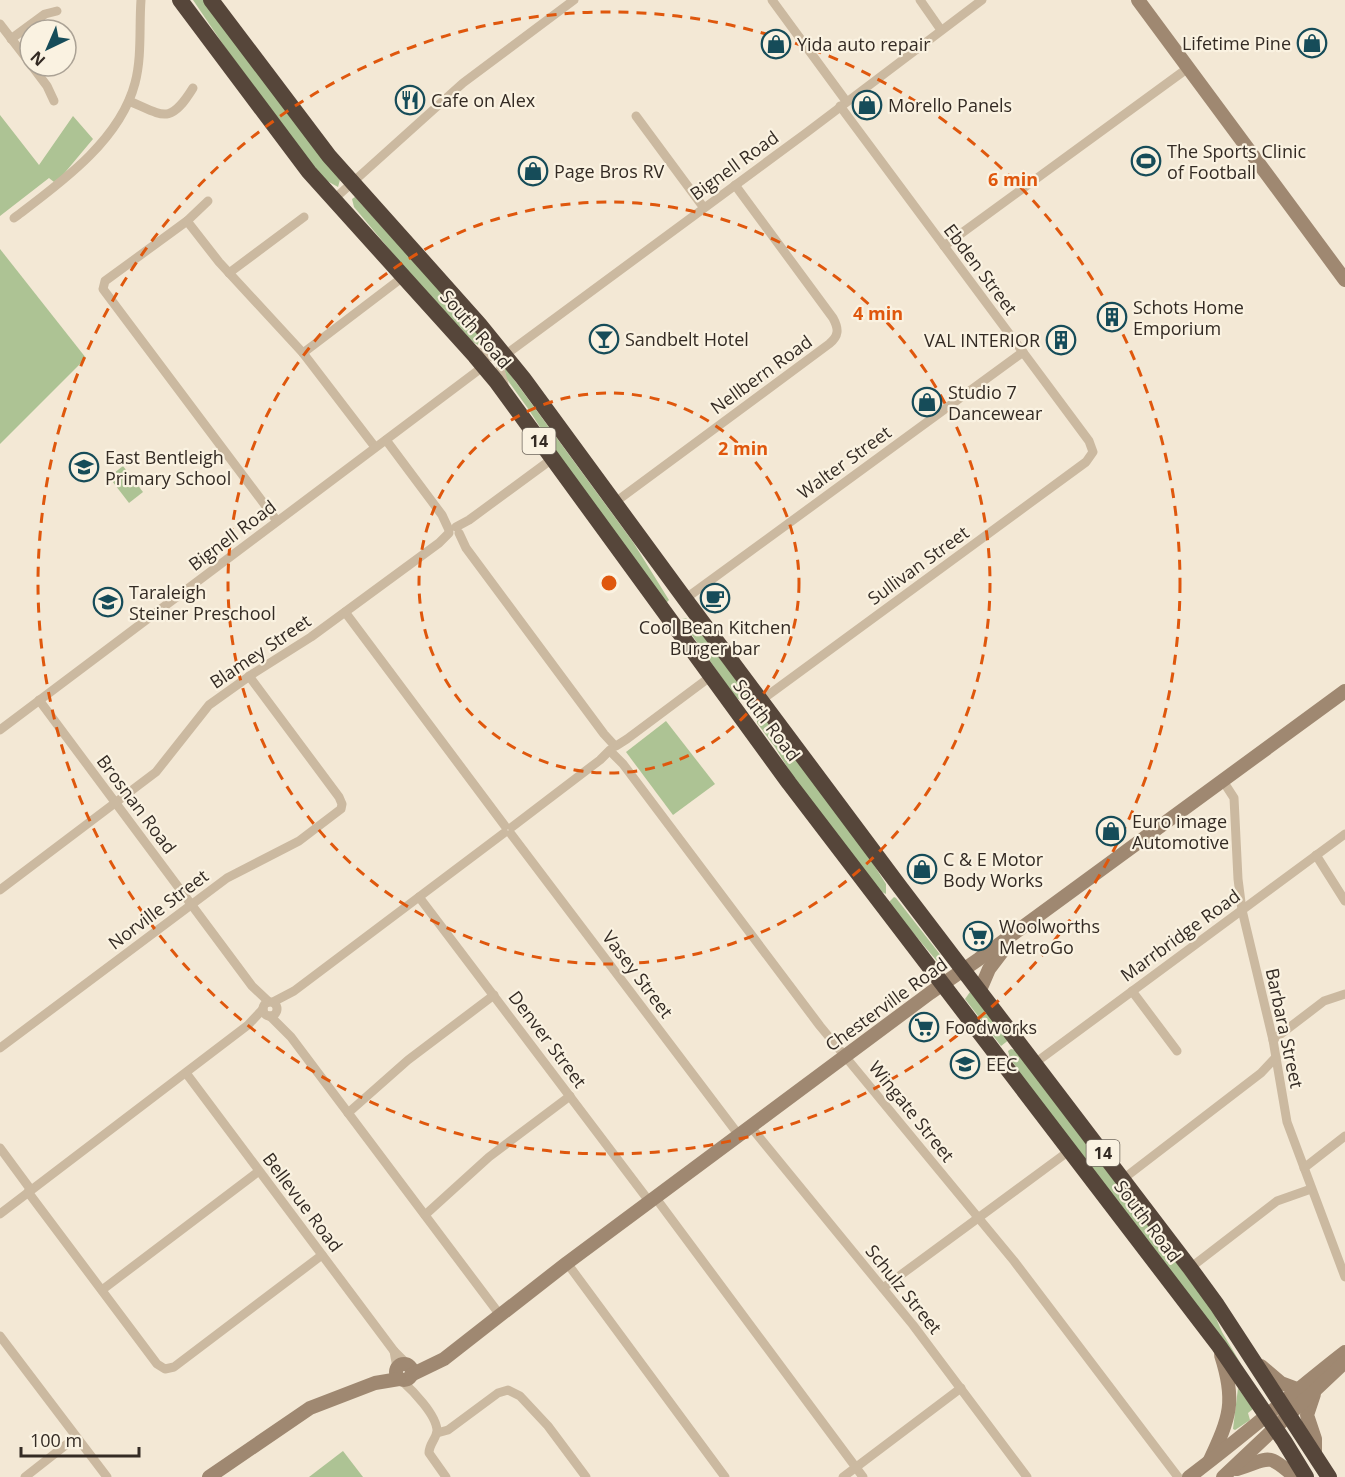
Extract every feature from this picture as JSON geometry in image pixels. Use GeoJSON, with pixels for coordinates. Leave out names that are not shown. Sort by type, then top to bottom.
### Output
{"type":"FeatureCollection","features":[{"type":"Feature","properties":{"kind":"highway","name":"South Road"},"geometry":{"type":"LineString","coordinates":[[180,0],[285,141],[333,200],[484,366],[739,717],[1219,1346],[1306,1477]]}},
{"type":"Feature","properties":{"kind":"highway","name":"South Road"},"geometry":{"type":"LineString","coordinates":[[211,0],[323,149],[504,356],[760,701],[1190,1268],[1329,1477]]}},
{"type":"Feature","properties":{"kind":"highway"},"geometry":{"type":"LineString","coordinates":[[664,614],[684,599]]}},
{"type":"Feature","properties":{"kind":"highway"},"geometry":{"type":"LineString","coordinates":[[739,717],[760,701]]}},
{"type":"Feature","properties":{"kind":"highway"},"geometry":{"type":"LineString","coordinates":[[879,903],[900,887]]}},
{"type":"Feature","properties":{"kind":"highway"},"geometry":{"type":"LineString","coordinates":[[995,1054],[1016,1038]]}},
{"type":"Feature","properties":{"kind":"street"},"geometry":{"type":"LineString","coordinates":[[14,218],[66,179],[115,127],[129,101],[137,70],[141,0]]}},
{"type":"Feature","properties":{"kind":"street"},"geometry":{"type":"LineString","coordinates":[[333,200],[463,83],[574,0]]}},
{"type":"Feature","properties":{"kind":"street","name":"Ebden Street"},"geometry":{"type":"LineString","coordinates":[[772,0],[944,246],[1089,441],[1093,452]]}},
{"type":"Feature","properties":{"kind":"street"},"geometry":{"type":"LineString","coordinates":[[920,0],[941,30]]}},
{"type":"Feature","properties":{"kind":"street","name":"Bignell Road"},"geometry":{"type":"LineString","coordinates":[[504,356],[982,0]]}},
{"type":"Feature","properties":{"kind":"street"},"geometry":{"type":"LineString","coordinates":[[1138,0],[1345,280]]}},
{"type":"Feature","properties":{"kind":"street"},"geometry":{"type":"LineString","coordinates":[[11,39],[45,14],[57,11]]}},
{"type":"Feature","properties":{"kind":"street"},"geometry":{"type":"LineString","coordinates":[[0,24],[18,48]]}},
{"type":"Feature","properties":{"kind":"street"},"geometry":{"type":"LineString","coordinates":[[944,246],[1188,68]]}},
{"type":"Feature","properties":{"kind":"street"},"geometry":{"type":"LineString","coordinates":[[42,78],[54,101]]}},
{"type":"Feature","properties":{"kind":"street"},"geometry":{"type":"LineString","coordinates":[[129,101],[159,114],[172,114],[182,106],[193,88]]}},
{"type":"Feature","properties":{"kind":"street"},"geometry":{"type":"LineString","coordinates":[[636,116],[704,208]]}},
{"type":"Feature","properties":{"kind":"street","name":"Nellbern Road"},"geometry":{"type":"LineString","coordinates":[[614,503],[836,337],[838,329],[833,318],[735,185]]}},
{"type":"Feature","properties":{"kind":"street"},"geometry":{"type":"LineString","coordinates":[[208,201],[187,221],[105,281],[102,286],[104,292],[277,521]]}},
{"type":"Feature","properties":{"kind":"street"},"geometry":{"type":"LineString","coordinates":[[24,211],[30,220]]}},
{"type":"Feature","properties":{"kind":"street"},"geometry":{"type":"LineString","coordinates":[[229,273],[304,217]]}},
{"type":"Feature","properties":{"kind":"street"},"geometry":{"type":"LineString","coordinates":[[187,221],[229,273],[303,353],[375,447]]}},
{"type":"Feature","properties":{"kind":"street"},"geometry":{"type":"LineString","coordinates":[[303,353],[403,277]]}},
{"type":"Feature","properties":{"kind":"street"},"geometry":{"type":"LineString","coordinates":[[468,348],[490,356],[504,356],[501,370],[506,396]]}},
{"type":"Feature","properties":{"kind":"street","name":"Walter Street"},"geometry":{"type":"LineString","coordinates":[[684,599],[1023,352]]}},
{"type":"Feature","properties":{"kind":"street","name":"Bignell Road"},"geometry":{"type":"LineString","coordinates":[[0,730],[484,366]]}},
{"type":"Feature","properties":{"kind":"street","name":"Wingate Street"},"geometry":{"type":"LineString","coordinates":[[386,440],[604,734],[623,764],[844,1056],[1030,1281],[1178,1477]]}},
{"type":"Feature","properties":{"kind":"street","name":"Sullivan Street"},"geometry":{"type":"LineString","coordinates":[[760,701],[1086,462],[1093,452]]}},
{"type":"Feature","properties":{"kind":"street","name":"Blamey Street"},"geometry":{"type":"LineString","coordinates":[[0,890],[160,769],[209,705],[249,676],[311,637],[552,459]]}},
{"type":"Feature","properties":{"kind":"street","name":"Vasey Street"},"geometry":{"type":"LineString","coordinates":[[345,612],[508,830],[744,1130]]}},
{"type":"Feature","properties":{"kind":"street","name":"Norville Street"},"geometry":{"type":"LineString","coordinates":[[0,1048],[235,872],[299,841],[335,815],[342,807],[339,796],[249,676]]}},
{"type":"Feature","properties":{"kind":"street"},"geometry":{"type":"LineString","coordinates":[[0,1214],[710,677]]}},
{"type":"Feature","properties":{"kind":"street","name":"Chesterville Road"},"geometry":{"type":"LineString","coordinates":[[209,1477],[310,1408],[452,1351],[941,984],[1017,932],[1345,691]]}},
{"type":"Feature","properties":{"kind":"street","name":"Brosnan Road"},"geometry":{"type":"LineString","coordinates":[[39,700],[500,1315]]}},
{"type":"Feature","properties":{"kind":"street","name":"Barbara Street"},"geometry":{"type":"LineString","coordinates":[[1223,781],[1234,798],[1236,860],[1242,910],[1273,1040],[1287,1122],[1345,1277]]}},
{"type":"Feature","properties":{"kind":"street","name":"Marrbridge Road"},"geometry":{"type":"LineString","coordinates":[[1035,1063],[1345,834]]}},
{"type":"Feature","properties":{"kind":"street"},"geometry":{"type":"LineString","coordinates":[[1316,855],[1345,901]]}},
{"type":"Feature","properties":{"kind":"street","name":"Denver Street"},"geometry":{"type":"LineString","coordinates":[[419,897],[863,1477]]}},
{"type":"Feature","properties":{"kind":"street"},"geometry":{"type":"LineString","coordinates":[[980,990],[989,969],[1017,932]]}},
{"type":"Feature","properties":{"kind":"street"},"geometry":{"type":"LineString","coordinates":[[1132,991],[1177,1051]]}},
{"type":"Feature","properties":{"kind":"street"},"geometry":{"type":"LineString","coordinates":[[1273,1040],[1323,1001],[1345,994]]}},
{"type":"Feature","properties":{"kind":"street"},"geometry":{"type":"LineString","coordinates":[[348,1113],[415,1054],[494,995]]}},
{"type":"Feature","properties":{"kind":"street"},"geometry":{"type":"LineString","coordinates":[[1123,1179],[1261,1073],[1276,1057]]}},
{"type":"Feature","properties":{"kind":"street"},"geometry":{"type":"LineString","coordinates":[[1261,1073],[1269,1071],[1281,1087]]}},
{"type":"Feature","properties":{"kind":"street","name":"Bellevue Road"},"geometry":{"type":"LineString","coordinates":[[186,1073],[394,1352],[404,1372]]}},
{"type":"Feature","properties":{"kind":"street"},"geometry":{"type":"LineString","coordinates":[[425,1215],[489,1157],[570,1096]]}},
{"type":"Feature","properties":{"kind":"street","name":"Schulz Street"},"geometry":{"type":"LineString","coordinates":[[744,1130],[883,1288],[1027,1477]]}},
{"type":"Feature","properties":{"kind":"street"},"geometry":{"type":"LineString","coordinates":[[1304,1168],[1345,1136]]}},
{"type":"Feature","properties":{"kind":"street"},"geometry":{"type":"LineString","coordinates":[[0,1148],[102,1290],[158,1364],[165,1369],[170,1369],[322,1255]]}},
{"type":"Feature","properties":{"kind":"street"},"geometry":{"type":"LineString","coordinates":[[883,1288],[1069,1150]]}},
{"type":"Feature","properties":{"kind":"street"},"geometry":{"type":"LineString","coordinates":[[102,1290],[259,1171]]}},
{"type":"Feature","properties":{"kind":"street"},"geometry":{"type":"LineString","coordinates":[[1190,1268],[1277,1201],[1311,1189]]}},
{"type":"Feature","properties":{"kind":"street"},"geometry":{"type":"LineString","coordinates":[[567,1263],[725,1477]]}},
{"type":"Feature","properties":{"kind":"street"},"geometry":{"type":"LineString","coordinates":[[0,1336],[107,1477]]}},
{"type":"Feature","properties":{"kind":"street"},"geometry":{"type":"LineString","coordinates":[[1209,1462],[1225,1427],[1230,1406],[1228,1377],[1219,1346]]}},
{"type":"Feature","properties":{"kind":"street"},"geometry":{"type":"LineString","coordinates":[[0,1355],[9,1348]]}},
{"type":"Feature","properties":{"kind":"street"},"geometry":{"type":"LineString","coordinates":[[1227,1474],[1284,1409],[1297,1389],[1345,1352]]}},
{"type":"Feature","properties":{"kind":"street"},"geometry":{"type":"LineString","coordinates":[[1252,1359],[1281,1383],[1297,1389]]}},
{"type":"Feature","properties":{"kind":"street"},"geometry":{"type":"LineString","coordinates":[[1284,1409],[1315,1392],[1345,1362]]}},
{"type":"Feature","properties":{"kind":"street"},"geometry":{"type":"LineString","coordinates":[[404,1372],[413,1392],[435,1422],[436,1433],[429,1453],[446,1477]]}},
{"type":"Feature","properties":{"kind":"street"},"geometry":{"type":"LineString","coordinates":[[843,1477],[961,1388]]}},
{"type":"Feature","properties":{"kind":"street"},"geometry":{"type":"LineString","coordinates":[[436,1433],[448,1430],[505,1390],[516,1393],[544,1421],[586,1477]]}},
{"type":"Feature","properties":{"kind":"street"},"geometry":{"type":"LineString","coordinates":[[1315,1392],[1307,1415],[1315,1439],[1316,1456]]}},
{"type":"Feature","properties":{"kind":"street"},"geometry":{"type":"LineString","coordinates":[[1189,1477],[1270,1423]]}},
{"type":"Feature","properties":{"kind":"street"},"geometry":{"type":"LineString","coordinates":[[25,1477],[76,1437]]}},
{"type":"Feature","properties":{"kind":"street"},"geometry":{"type":"LineString","coordinates":[[1227,1474],[1258,1460],[1271,1459],[1295,1477]]}},
{"type":"Feature","properties":{"kind":"green space"},"geometry":{"type":"Polygon","coordinates":[[[193,0],[203,0],[340,180],[338,187],[317,173],[233,59],[193,0]]]}},
{"type":"Feature","properties":{"kind":"green space"},"geometry":{"type":"Polygon","coordinates":[[[0,115],[39,165],[73,116],[93,139],[62,176],[54,182],[49,178],[0,216],[0,115]]]}},
{"type":"Feature","properties":{"kind":"green space"},"geometry":{"type":"Polygon","coordinates":[[[355,197],[496,352],[490,352],[473,342],[414,279],[354,207],[352,199],[355,197]]]}},
{"type":"Feature","properties":{"kind":"green space"},"geometry":{"type":"Polygon","coordinates":[[[0,249],[86,358],[0,444],[0,249]]]}},
{"type":"Feature","properties":{"kind":"green space"},"geometry":{"type":"Polygon","coordinates":[[[504,366],[633,542],[669,600],[666,603],[577,485],[506,378],[504,366]]]}},
{"type":"Feature","properties":{"kind":"green space"},"geometry":{"type":"Polygon","coordinates":[[[123,466],[143,492],[129,503],[109,477],[123,466]]]}},
{"type":"Feature","properties":{"kind":"green space"},"geometry":{"type":"Polygon","coordinates":[[[686,618],[697,628],[748,696],[745,702],[736,698],[687,628],[682,619],[686,618]]]}},
{"type":"Feature","properties":{"kind":"green space"},"geometry":{"type":"Polygon","coordinates":[[[761,716],[768,722],[858,840],[886,884],[886,894],[878,890],[800,788],[757,723],[757,719],[761,716]]]}},
{"type":"Feature","properties":{"kind":"green space"},"geometry":{"type":"Polygon","coordinates":[[[666,721],[715,784],[673,815],[626,752],[666,721]]]}},
{"type":"Feature","properties":{"kind":"green space"},"geometry":{"type":"Polygon","coordinates":[[[894,897],[942,957],[941,966],[888,903],[894,897]]]}},
{"type":"Feature","properties":{"kind":"green space"},"geometry":{"type":"Polygon","coordinates":[[[970,992],[1010,1039],[1001,1046],[965,999],[970,992]]]}},
{"type":"Feature","properties":{"kind":"green space"},"geometry":{"type":"Polygon","coordinates":[[[1015,1050],[1213,1311],[1222,1332],[1241,1364],[1041,1104],[1010,1058],[1008,1051],[1015,1050]]]}},
{"type":"Feature","properties":{"kind":"green space"},"geometry":{"type":"Polygon","coordinates":[[[1238,1388],[1253,1409],[1248,1413],[1250,1420],[1235,1430],[1233,1429],[1238,1388]]]}},
{"type":"Feature","properties":{"kind":"green space"},"geometry":{"type":"Polygon","coordinates":[[[343,1451],[363,1477],[309,1477],[343,1451]]]}},
{"type":"Feature","properties":{"kind":"place","name":"Lifetime Pine"},"geometry":{"type":"Point","coordinates":[1312,43]}},
{"type":"Feature","properties":{"kind":"place","name":"Yida auto repair"},"geometry":{"type":"Point","coordinates":[776,44]}},
{"type":"Feature","properties":{"kind":"place","name":"Cafe on Alex"},"geometry":{"type":"Point","coordinates":[410,100]}},
{"type":"Feature","properties":{"kind":"place","name":"Morello Panels"},"geometry":{"type":"Point","coordinates":[867,105]}},
{"type":"Feature","properties":{"kind":"place","name":"The Sports Clinic of Football"},"geometry":{"type":"Point","coordinates":[1146,161]}},
{"type":"Feature","properties":{"kind":"place","name":"Page Bros RV"},"geometry":{"type":"Point","coordinates":[533,171]}},
{"type":"Feature","properties":{"kind":"place","name":"Schots Home Emporium"},"geometry":{"type":"Point","coordinates":[1112,317]}},
{"type":"Feature","properties":{"kind":"place","name":"Sandbelt Hotel"},"geometry":{"type":"Point","coordinates":[604,339]}},
{"type":"Feature","properties":{"kind":"place","name":"VAL INTERIOR"},"geometry":{"type":"Point","coordinates":[1061,340]}},
{"type":"Feature","properties":{"kind":"place","name":"Studio 7 Dancewear"},"geometry":{"type":"Point","coordinates":[927,402]}},
{"type":"Feature","properties":{"kind":"place","name":"East Bentleigh Primary School"},"geometry":{"type":"Point","coordinates":[84,467]}},
{"type":"Feature","properties":{"kind":"place","name":"Cool Bean Kitchen Burger bar"},"geometry":{"type":"Point","coordinates":[715,598]}},
{"type":"Feature","properties":{"kind":"place","name":"Taraleigh Steiner Preschool"},"geometry":{"type":"Point","coordinates":[108,602]}},
{"type":"Feature","properties":{"kind":"place","name":"Euro image Automotive"},"geometry":{"type":"Point","coordinates":[1111,831]}},
{"type":"Feature","properties":{"kind":"place","name":"C & E Motor Body Works"},"geometry":{"type":"Point","coordinates":[922,869]}},
{"type":"Feature","properties":{"kind":"place","name":"Woolworths MetroGo"},"geometry":{"type":"Point","coordinates":[978,936]}},
{"type":"Feature","properties":{"kind":"place","name":"Foodworks"},"geometry":{"type":"Point","coordinates":[924,1027]}},
{"type":"Feature","properties":{"kind":"place","name":"EEC"},"geometry":{"type":"Point","coordinates":[965,1064]}}]}
